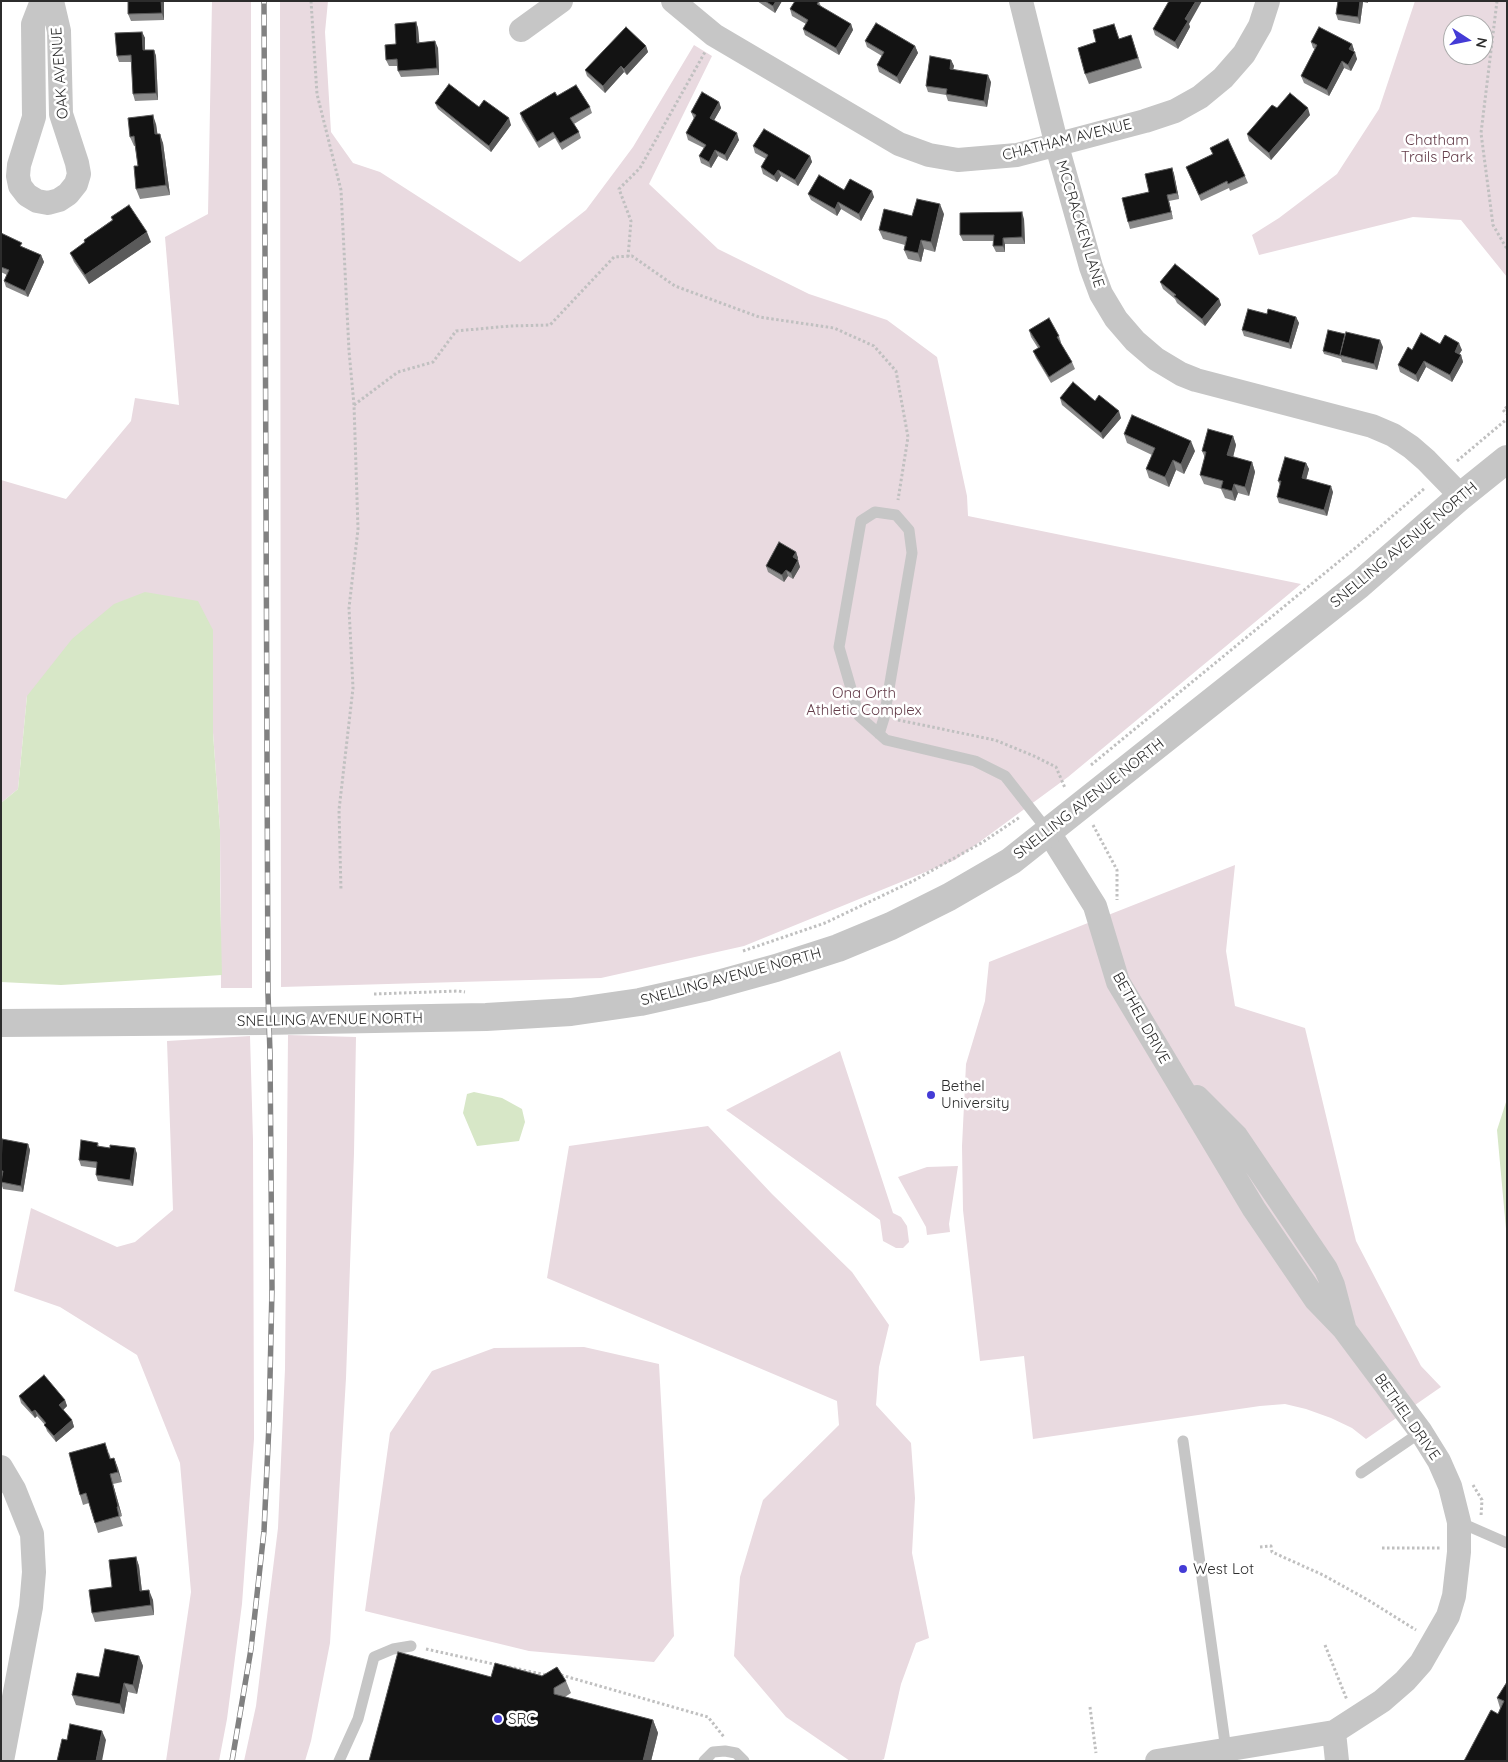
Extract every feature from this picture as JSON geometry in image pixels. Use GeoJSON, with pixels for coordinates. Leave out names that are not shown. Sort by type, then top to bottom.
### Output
{"type":"FeatureCollection","features":[{"type":"Feature","properties":{"kind":"street","name":"OAK AVENUE"},"geometry":{"type":"LineString","coordinates":[[42,1],[33,24],[34,117],[21,155],[18,176],[20,186],[27,196],[37,201],[48,203],[59,200],[68,194],[76,184],[78,174],[77,163],[61,114],[59,31],[52,1]]}},
{"type":"Feature","properties":{"kind":"street"},"geometry":{"type":"LineString","coordinates":[[521,30],[561,1]]}},
{"type":"Feature","properties":{"kind":"street","name":"CHATHAM AVENUE"},"geometry":{"type":"LineString","coordinates":[[673,1],[714,35],[892,140],[929,155],[958,160],[1017,155],[1057,146],[1175,111],[1200,96],[1222,78],[1244,54],[1260,26],[1268,1]]}},
{"type":"Feature","properties":{"kind":"street","name":"MCCRACKEN LANE"},"geometry":{"type":"LineString","coordinates":[[1021,1],[1057,146],[1091,268],[1101,294],[1116,319],[1134,341],[1156,360],[1196,380],[1372,426],[1393,435],[1426,460],[1461,496]]}},
{"type":"Feature","properties":{"kind":"street","name":"SNELLING AVENUE NORTH"},"geometry":{"type":"LineString","coordinates":[[1,1024],[486,1017],[571,1012],[640,1002],[776,968],[838,948],[891,926],[949,897],[1011,861],[1359,586],[1461,496],[1507,459]]}},
{"type":"Feature","properties":{"kind":"street","name":"BETHEL DRIVE"},"geometry":{"type":"LineString","coordinates":[[1048,831],[1095,906],[1118,982],[1170,1071],[1266,1226],[1316,1300],[1344,1329],[1421,1432],[1439,1462],[1450,1486],[1459,1522],[1459,1552],[1454,1596],[1448,1616],[1421,1662],[1405,1681],[1382,1701],[1334,1732]]}},
{"type":"Feature","properties":{"kind":"street"},"geometry":{"type":"LineString","coordinates":[[1,1467],[14,1489],[32,1534],[34,1572],[31,1607],[2,1761]]}},
{"type":"Feature","properties":{"kind":"street"},"geometry":{"type":"LineString","coordinates":[[1157,1761],[1182,1759],[1334,1732],[1337,1761]]}},
{"type":"Feature","properties":{"kind":"lane"},"geometry":{"type":"LineString","coordinates":[[879,734],[884,718],[912,553],[909,530],[896,515],[875,512],[860,521],[839,647],[858,716],[879,734],[886,740],[975,761],[1005,776],[1048,831]]}},
{"type":"Feature","properties":{"kind":"lane"},"geometry":{"type":"LineString","coordinates":[[1361,1473],[1421,1432]]}},
{"type":"Feature","properties":{"kind":"lane"},"geometry":{"type":"LineString","coordinates":[[1183,1440],[1226,1750]]}},
{"type":"Feature","properties":{"kind":"lane"},"geometry":{"type":"LineString","coordinates":[[1459,1522],[1507,1543]]}},
{"type":"Feature","properties":{"kind":"lane"},"geometry":{"type":"LineString","coordinates":[[339,1761],[358,1719],[374,1657],[393,1649],[411,1646]]}},
{"type":"Feature","properties":{"kind":"lane"},"geometry":{"type":"LineString","coordinates":[[704,1761],[713,1752],[725,1751],[740,1757]]}},
{"type":"Feature","properties":{"kind":"path"},"geometry":{"type":"LineString","coordinates":[[311,1],[317,94],[341,190],[349,351],[354,405],[358,529],[349,608],[353,688],[339,810],[341,891]]}},
{"type":"Feature","properties":{"kind":"path"},"geometry":{"type":"LineString","coordinates":[[1497,1],[1481,132],[1493,225],[1507,249]]}},
{"type":"Feature","properties":{"kind":"path"},"geometry":{"type":"LineString","coordinates":[[628,257],[631,221],[619,189],[644,162],[714,35]]}},
{"type":"Feature","properties":{"kind":"path"},"geometry":{"type":"LineString","coordinates":[[354,405],[398,372],[432,362],[456,331],[510,326],[550,325],[614,257],[632,256],[675,286],[731,307],[759,317],[834,328],[874,346],[896,371],[908,437],[896,515]]}},
{"type":"Feature","properties":{"kind":"path"},"geometry":{"type":"LineString","coordinates":[[1507,407],[1503,410],[1507,414]]}},
{"type":"Feature","properties":{"kind":"path"},"geometry":{"type":"LineString","coordinates":[[1453,465],[1507,419]]}},
{"type":"Feature","properties":{"kind":"path"},"geometry":{"type":"LineString","coordinates":[[1086,770],[1360,545],[1425,488]]}},
{"type":"Feature","properties":{"kind":"path"},"geometry":{"type":"LineString","coordinates":[[884,718],[994,740],[1034,756],[1056,768],[1064,788],[1071,782]]}},
{"type":"Feature","properties":{"kind":"path"},"geometry":{"type":"LineString","coordinates":[[741,952],[834,919],[912,881],[983,842],[1014,821]]}},
{"type":"Feature","properties":{"kind":"path"},"geometry":{"type":"LineString","coordinates":[[365,994],[458,991],[474,994]]}},
{"type":"Feature","properties":{"kind":"path"},"geometry":{"type":"LineString","coordinates":[[1260,1547],[1271,1546],[1272,1552],[1323,1575],[1368,1600],[1434,1642]]}},
{"type":"Feature","properties":{"kind":"path"},"geometry":{"type":"LineString","coordinates":[[1382,1548],[1443,1548]]}},
{"type":"Feature","properties":{"kind":"path"},"geometry":{"type":"LineString","coordinates":[[1325,1645],[1349,1706]]}},
{"type":"Feature","properties":{"kind":"path"},"geometry":{"type":"LineString","coordinates":[[411,1646],[548,1675],[563,1675],[578,1681],[708,1717],[740,1757]]}},
{"type":"Feature","properties":{"kind":"path"},"geometry":{"type":"LineString","coordinates":[[1090,1707],[1096,1753]]}},
{"type":"Feature","properties":{"kind":"green space"},"geometry":{"type":"Polygon","coordinates":[[[212,1],[251,1],[252,988],[221,988],[220,830],[213,733],[27,696],[18,789],[1,803],[1,480],[66,499],[131,421],[135,398],[179,405],[165,237],[208,214],[212,1]]]}},
{"type":"Feature","properties":{"kind":"green space","name":"Ona Orth Athletic Complex"},"geometry":{"type":"Polygon","coordinates":[[[280,1],[328,1],[325,32],[331,132],[353,163],[380,172],[520,262],[586,210],[633,147],[694,45],[712,56],[649,184],[718,249],[809,294],[887,320],[937,357],[967,496],[968,516],[1301,584],[1068,777],[955,860],[744,946],[601,978],[281,987],[280,1]]]}},
{"type":"Feature","properties":{"kind":"green space","name":"Chatham Trails Park"},"geometry":{"type":"Polygon","coordinates":[[[1415,1],[1507,1],[1507,277],[1461,220],[1413,217],[1259,255],[1252,235],[1279,218],[1337,174],[1379,109],[1415,1]]]}},
{"type":"Feature","properties":{"kind":"green space"},"geometry":{"type":"Polygon","coordinates":[[[1235,865],[1226,951],[1235,1006],[1305,1028],[1356,1241],[1421,1366],[1441,1387],[1366,1439],[1352,1428],[1331,1418],[1285,1404],[1033,1439],[1024,1356],[980,1361],[963,1210],[962,1146],[966,1064],[985,1001],[989,962],[1235,865]]]}},
{"type":"Feature","properties":{"kind":"green space"},"geometry":{"type":"Polygon","coordinates":[[[288,1035],[356,1037],[346,1378],[337,1529],[330,1643],[311,1741],[305,1761],[244,1761],[256,1706],[278,1528],[285,1369],[288,1035]]]}},
{"type":"Feature","properties":{"kind":"green space"},"geometry":{"type":"Polygon","coordinates":[[[250,1036],[253,1140],[254,1439],[242,1604],[227,1719],[219,1761],[166,1761],[191,1592],[180,1463],[137,1355],[60,1307],[14,1291],[31,1208],[117,1247],[135,1242],[173,1210],[167,1041],[250,1036]]]}},
{"type":"Feature","properties":{"kind":"green space"},"geometry":{"type":"Polygon","coordinates":[[[840,1051],[893,1213],[901,1217],[907,1226],[909,1242],[903,1248],[896,1248],[883,1241],[880,1220],[726,1110],[840,1051]]]}},
{"type":"Feature","properties":{"kind":"green space"},"geometry":{"type":"Polygon","coordinates":[[[708,1126],[772,1194],[852,1272],[889,1325],[879,1367],[876,1405],[911,1443],[915,1498],[912,1553],[929,1638],[916,1643],[901,1684],[884,1759],[879,1761],[850,1761],[786,1717],[734,1656],[740,1577],[763,1500],[839,1425],[837,1401],[547,1278],[569,1146],[708,1126]]]}},
{"type":"Feature","properties":{"kind":"green space"},"geometry":{"type":"Polygon","coordinates":[[[958,1166],[949,1224],[950,1232],[927,1235],[926,1227],[898,1177],[927,1167],[958,1166]]]}},
{"type":"Feature","properties":{"kind":"green space"},"geometry":{"type":"Polygon","coordinates":[[[584,1347],[659,1364],[674,1636],[654,1662],[529,1651],[365,1611],[390,1433],[432,1371],[494,1348],[584,1347]]]}},
{"type":"Feature","properties":{"kind":"shaded area"},"geometry":{"type":"Polygon","coordinates":[[[145,592],[198,601],[213,630],[213,733],[220,830],[222,975],[61,985],[1,982],[1,803],[18,789],[27,696],[72,639],[114,604],[145,592]]]}},
{"type":"Feature","properties":{"kind":"shaded area"},"geometry":{"type":"Polygon","coordinates":[[[474,1092],[502,1098],[522,1109],[525,1122],[519,1141],[477,1146],[463,1113],[467,1094],[474,1092]]]}},
{"type":"Feature","properties":{"kind":"shaded area"},"geometry":{"type":"Polygon","coordinates":[[[1507,1099],[1507,1240],[1497,1130],[1507,1099]]]}},
{"type":"Feature","properties":{"kind":"building"},"geometry":{"type":"Polygon","coordinates":[[[128,1],[161,1],[162,13],[128,14],[128,1]]]}},
{"type":"Feature","properties":{"kind":"building"},"geometry":{"type":"Polygon","coordinates":[[[765,1],[776,1],[773,6],[765,1]]]}},
{"type":"Feature","properties":{"kind":"building"},"geometry":{"type":"Polygon","coordinates":[[[795,1],[819,1],[817,4],[851,24],[836,48],[803,29],[808,20],[790,9],[795,1]]]}},
{"type":"Feature","properties":{"kind":"building"},"geometry":{"type":"Polygon","coordinates":[[[1169,1],[1196,1],[1185,19],[1188,21],[1175,42],[1153,29],[1169,1]]]}},
{"type":"Feature","properties":{"kind":"building"},"geometry":{"type":"Polygon","coordinates":[[[1338,1],[1360,1],[1358,17],[1336,14],[1338,1]]]}},
{"type":"Feature","properties":{"kind":"building"},"geometry":{"type":"Polygon","coordinates":[[[416,22],[417,43],[435,41],[437,68],[398,71],[397,59],[386,60],[385,45],[396,44],[395,24],[416,22]]]}},
{"type":"Feature","properties":{"kind":"building"},"geometry":{"type":"Polygon","coordinates":[[[876,23],[915,46],[897,77],[877,65],[884,52],[865,41],[876,23]]]}},
{"type":"Feature","properties":{"kind":"building"},"geometry":{"type":"Polygon","coordinates":[[[1114,24],[1119,39],[1131,35],[1138,58],[1085,74],[1078,48],[1096,42],[1093,30],[1114,24]]]}},
{"type":"Feature","properties":{"kind":"building"},"geometry":{"type":"Polygon","coordinates":[[[626,27],[646,46],[624,69],[621,66],[603,86],[585,70],[626,27]]]}},
{"type":"Feature","properties":{"kind":"building"},"geometry":{"type":"Polygon","coordinates":[[[1319,27],[1352,44],[1349,49],[1355,52],[1348,65],[1342,61],[1327,90],[1301,76],[1317,45],[1311,42],[1319,27]]]}},
{"type":"Feature","properties":{"kind":"building"},"geometry":{"type":"Polygon","coordinates":[[[142,32],[143,50],[154,50],[156,93],[133,94],[131,55],[117,56],[115,33],[142,32]]]}},
{"type":"Feature","properties":{"kind":"building"},"geometry":{"type":"Polygon","coordinates":[[[930,56],[951,60],[950,69],[988,75],[984,101],[946,94],[947,89],[926,86],[930,56]]]}},
{"type":"Feature","properties":{"kind":"building"},"geometry":{"type":"Polygon","coordinates":[[[449,84],[479,107],[484,100],[509,118],[489,146],[435,103],[449,84]]]}},
{"type":"Feature","properties":{"kind":"building"},"geometry":{"type":"Polygon","coordinates":[[[576,85],[590,107],[570,118],[579,132],[560,143],[553,132],[537,142],[520,113],[555,92],[557,96],[576,85]]]}},
{"type":"Feature","properties":{"kind":"building"},"geometry":{"type":"Polygon","coordinates":[[[702,92],[719,102],[710,118],[737,133],[725,155],[715,150],[709,162],[699,156],[706,145],[686,133],[696,115],[691,112],[702,92]]]}},
{"type":"Feature","properties":{"kind":"building"},"geometry":{"type":"Polygon","coordinates":[[[1290,93],[1308,108],[1269,153],[1247,134],[1272,105],[1277,108],[1290,93]]]}},
{"type":"Feature","properties":{"kind":"building"},"geometry":{"type":"Polygon","coordinates":[[[153,115],[155,134],[160,134],[166,185],[136,189],[134,166],[138,166],[134,136],[130,137],[128,118],[153,115]]]}},
{"type":"Feature","properties":{"kind":"building"},"geometry":{"type":"Polygon","coordinates":[[[764,129],[810,156],[795,180],[778,170],[774,176],[761,167],[768,155],[753,146],[764,129]]]}},
{"type":"Feature","properties":{"kind":"building"},"geometry":{"type":"Polygon","coordinates":[[[1228,139],[1245,176],[1228,184],[1227,181],[1199,195],[1186,167],[1213,154],[1210,148],[1228,139]]]}},
{"type":"Feature","properties":{"kind":"building"},"geometry":{"type":"Polygon","coordinates":[[[1172,168],[1177,193],[1167,195],[1171,212],[1128,222],[1122,198],[1149,192],[1145,174],[1172,168]]]}},
{"type":"Feature","properties":{"kind":"building"},"geometry":{"type":"Polygon","coordinates":[[[819,175],[844,190],[850,179],[872,191],[859,214],[838,202],[835,209],[808,194],[819,175]]]}},
{"type":"Feature","properties":{"kind":"building"},"geometry":{"type":"Polygon","coordinates":[[[917,199],[940,204],[931,242],[921,240],[918,253],[904,250],[907,237],[879,230],[884,209],[912,216],[917,199]]]}},
{"type":"Feature","properties":{"kind":"building"},"geometry":{"type":"Polygon","coordinates":[[[129,205],[147,232],[85,275],[70,253],[85,242],[84,240],[113,220],[111,217],[129,205]]]}},
{"type":"Feature","properties":{"kind":"building"},"geometry":{"type":"Polygon","coordinates":[[[1022,212],[1022,237],[1003,238],[1003,246],[993,246],[994,235],[960,235],[960,213],[1022,212]]]}},
{"type":"Feature","properties":{"kind":"building"},"geometry":{"type":"Polygon","coordinates":[[[1,233],[22,243],[20,246],[41,255],[25,291],[4,281],[9,270],[1,267],[1,233]]]}},
{"type":"Feature","properties":{"kind":"building"},"geometry":{"type":"Polygon","coordinates":[[[1175,264],[1219,299],[1202,319],[1160,282],[1175,264]]]}},
{"type":"Feature","properties":{"kind":"building"},"geometry":{"type":"Polygon","coordinates":[[[1248,309],[1267,314],[1268,309],[1296,317],[1289,343],[1242,330],[1248,309]]]}},
{"type":"Feature","properties":{"kind":"building"},"geometry":{"type":"Polygon","coordinates":[[[1049,318],[1059,336],[1057,337],[1072,362],[1049,377],[1033,351],[1040,347],[1029,330],[1049,318]]]}},
{"type":"Feature","properties":{"kind":"building"},"geometry":{"type":"Polygon","coordinates":[[[1328,330],[1345,334],[1340,355],[1342,356],[1323,351],[1328,330]]]}},
{"type":"Feature","properties":{"kind":"building"},"geometry":{"type":"Polygon","coordinates":[[[1346,332],[1380,340],[1374,364],[1340,355],[1346,332]]]}},
{"type":"Feature","properties":{"kind":"building"},"geometry":{"type":"Polygon","coordinates":[[[1421,333],[1440,344],[1445,335],[1459,343],[1455,352],[1461,355],[1450,375],[1424,361],[1416,375],[1398,365],[1408,347],[1412,350],[1421,333]]]}},
{"type":"Feature","properties":{"kind":"building"},"geometry":{"type":"Polygon","coordinates":[[[1073,382],[1095,401],[1099,395],[1119,411],[1101,433],[1060,398],[1073,382]]]}},
{"type":"Feature","properties":{"kind":"building"},"geometry":{"type":"Polygon","coordinates":[[[1132,415],[1191,441],[1181,464],[1173,460],[1165,477],[1146,469],[1155,448],[1124,434],[1132,415]]]}},
{"type":"Feature","properties":{"kind":"building"},"geometry":{"type":"Polygon","coordinates":[[[1208,429],[1233,436],[1227,455],[1252,462],[1245,487],[1234,484],[1232,491],[1221,488],[1223,481],[1200,475],[1206,452],[1202,451],[1208,429]]]}},
{"type":"Feature","properties":{"kind":"building"},"geometry":{"type":"Polygon","coordinates":[[[1285,457],[1306,463],[1302,478],[1331,486],[1324,510],[1277,497],[1281,481],[1278,481],[1285,457]]]}},
{"type":"Feature","properties":{"kind":"building"},"geometry":{"type":"Polygon","coordinates":[[[779,542],[796,552],[793,557],[798,560],[791,573],[786,570],[782,575],[766,566],[779,542]]]}},
{"type":"Feature","properties":{"kind":"building"},"geometry":{"type":"Polygon","coordinates":[[[2,1139],[28,1144],[21,1186],[1,1182],[3,1171],[1,1171],[2,1139]]]}},
{"type":"Feature","properties":{"kind":"building"},"geometry":{"type":"Polygon","coordinates":[[[81,1140],[98,1143],[97,1146],[110,1148],[110,1145],[135,1148],[130,1180],[96,1175],[97,1162],[79,1160],[81,1140]]]}},
{"type":"Feature","properties":{"kind":"building"},"geometry":{"type":"Polygon","coordinates":[[[44,1375],[65,1400],[59,1405],[72,1420],[54,1436],[44,1425],[46,1423],[35,1410],[32,1412],[19,1396],[44,1375]]]}},
{"type":"Feature","properties":{"kind":"building"},"geometry":{"type":"Polygon","coordinates":[[[105,1443],[110,1459],[114,1458],[118,1472],[110,1474],[119,1516],[95,1523],[86,1493],[80,1495],[69,1453],[105,1443]]]}},
{"type":"Feature","properties":{"kind":"building"},"geometry":{"type":"Polygon","coordinates":[[[136,1557],[140,1591],[149,1590],[151,1605],[92,1613],[89,1590],[112,1587],[109,1560],[136,1557]]]}},
{"type":"Feature","properties":{"kind":"building"},"geometry":{"type":"Polygon","coordinates":[[[105,1649],[139,1656],[133,1685],[124,1683],[120,1704],[72,1695],[77,1673],[99,1677],[105,1649]]]}},
{"type":"Feature","properties":{"kind":"building","name":"SRC"},"geometry":{"type":"Polygon","coordinates":[[[398,1652],[491,1677],[495,1663],[542,1676],[557,1667],[566,1681],[554,1688],[554,1694],[653,1720],[643,1761],[369,1761],[398,1652]]]}},
{"type":"Feature","properties":{"kind":"building"},"geometry":{"type":"Polygon","coordinates":[[[1507,1682],[1507,1761],[1464,1761],[1491,1710],[1498,1714],[1504,1701],[1497,1698],[1507,1682]]]}},
{"type":"Feature","properties":{"kind":"building"},"geometry":{"type":"Polygon","coordinates":[[[70,1724],[102,1731],[96,1761],[57,1761],[62,1739],[67,1740],[70,1724]]]}},
{"type":"Feature","properties":{"kind":"railway"},"geometry":{"type":"LineString","coordinates":[[232,1761],[251,1649],[264,1531],[272,1288],[268,994],[264,1]]}},
{"type":"Feature","properties":{"kind":"place","name":"Bethel University"},"geometry":{"type":"Point","coordinates":[931,1095]}},
{"type":"Feature","properties":{"kind":"place","name":"West Lot"},"geometry":{"type":"Point","coordinates":[1183,1569]}},
{"type":"Feature","properties":{"kind":"place","name":"SRC"},"geometry":{"type":"Point","coordinates":[498,1719]}}]}
